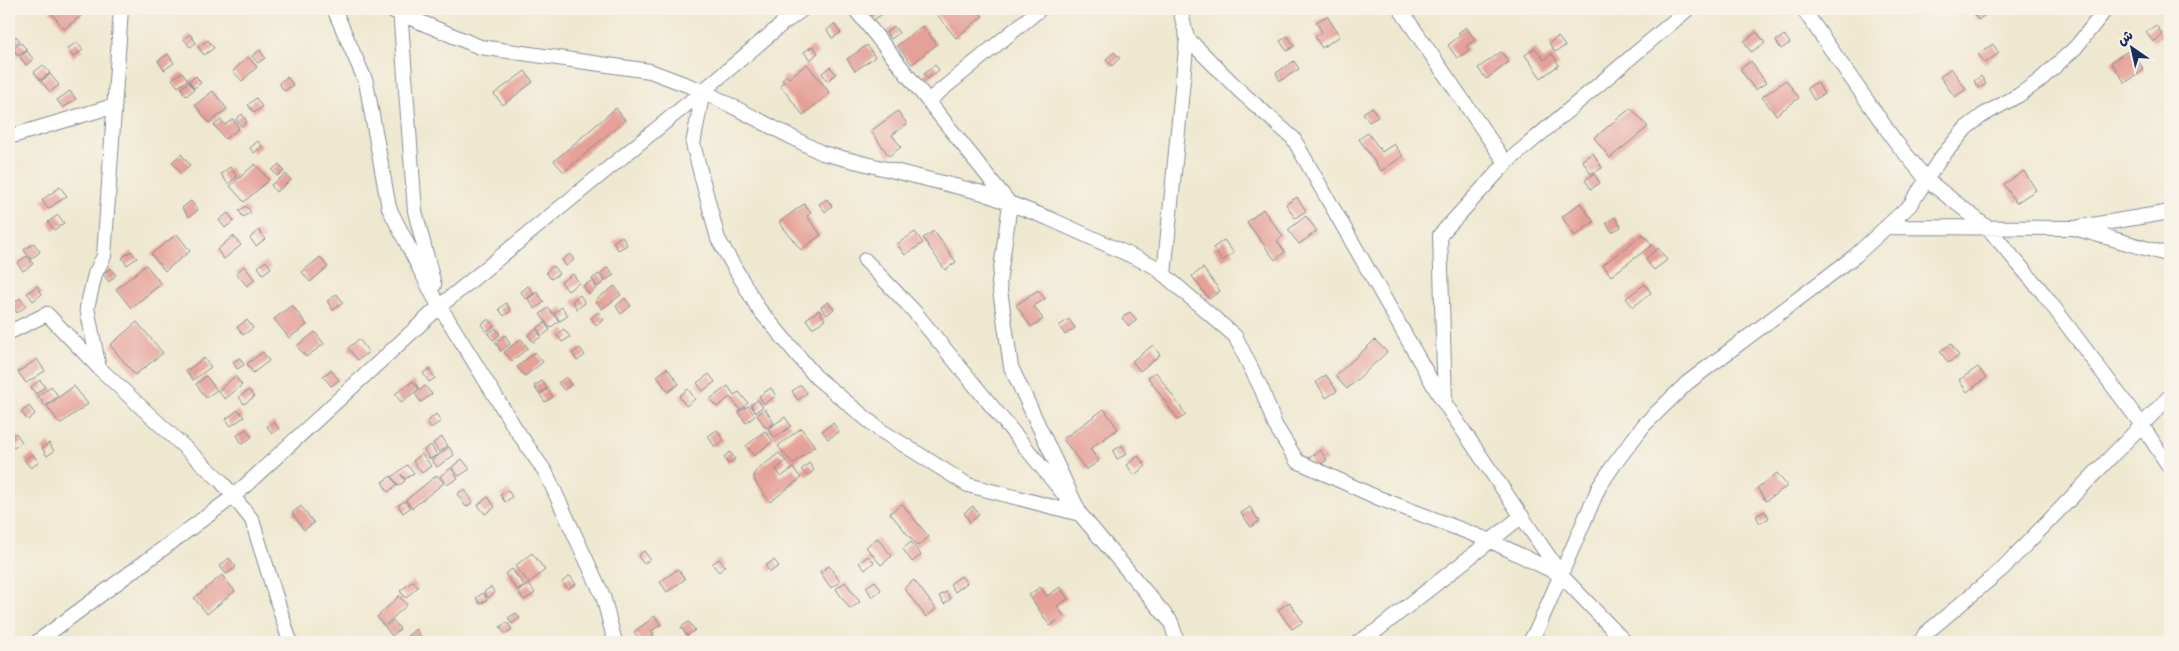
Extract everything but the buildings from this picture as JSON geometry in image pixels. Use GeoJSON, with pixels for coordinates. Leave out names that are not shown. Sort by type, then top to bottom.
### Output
{"type":"FeatureCollection","features":[{"type":"Feature","properties":{"kind":"street"},"geometry":{"type":"LineString","coordinates":[[99,368],[87,308],[95,274],[104,256],[121,9]]}},
{"type":"Feature","properties":{"kind":"street"},"geometry":{"type":"LineString","coordinates":[[334,9],[366,82],[389,208],[440,306],[515,428],[546,473],[603,596],[615,642]]}},
{"type":"Feature","properties":{"kind":"street"},"geometry":{"type":"LineString","coordinates":[[780,25],[790,9]]}},
{"type":"Feature","properties":{"kind":"street"},"geometry":{"type":"LineString","coordinates":[[37,642],[234,496],[440,306],[703,91],[780,25],[803,9]]}},
{"type":"Feature","properties":{"kind":"street"},"geometry":{"type":"LineString","coordinates":[[854,9],[1010,204],[999,283],[1011,367],[1080,514]]}},
{"type":"Feature","properties":{"kind":"street"},"geometry":{"type":"LineString","coordinates":[[928,101],[1040,9]]}},
{"type":"Feature","properties":{"kind":"street"},"geometry":{"type":"LineString","coordinates":[[1164,275],[1188,38],[1180,9]]}},
{"type":"Feature","properties":{"kind":"street"},"geometry":{"type":"LineString","coordinates":[[1400,9],[1506,163]]}},
{"type":"Feature","properties":{"kind":"street"},"geometry":{"type":"LineString","coordinates":[[1445,403],[1440,235],[1506,163],[1688,9]]}},
{"type":"Feature","properties":{"kind":"street"},"geometry":{"type":"LineString","coordinates":[[1803,9],[1895,142],[1927,180],[1988,228],[2043,293],[2142,425],[2170,468]]}},
{"type":"Feature","properties":{"kind":"street"},"geometry":{"type":"LineString","coordinates":[[1530,642],[1599,487],[1628,445],[1649,420],[1687,383],[1855,256],[1910,205],[1952,143],[1966,128],[1989,111],[2019,95],[2039,81],[2076,47],[2106,9]]}},
{"type":"Feature","properties":{"kind":"street"},"geometry":{"type":"LineString","coordinates":[[440,306],[414,211],[396,10],[480,47],[650,71],[703,91],[822,153],[983,193],[1048,218],[1154,266],[1235,336],[1262,390],[1275,425],[1297,461],[1376,497],[1491,541],[1561,575]]}},
{"type":"Feature","properties":{"kind":"street"},"geometry":{"type":"LineString","coordinates":[[1188,38],[1241,92],[1293,138],[1445,403],[1561,575],[1625,642]]}},
{"type":"Feature","properties":{"kind":"street"},"geometry":{"type":"LineString","coordinates":[[703,91],[693,144],[718,239],[758,308],[816,377],[880,430],[968,485],[1080,514]]}},
{"type":"Feature","properties":{"kind":"street"},"geometry":{"type":"LineString","coordinates":[[9,138],[113,106]]}},
{"type":"Feature","properties":{"kind":"street"},"geometry":{"type":"LineString","coordinates":[[1886,227],[2074,228],[2170,212]]}},
{"type":"Feature","properties":{"kind":"street"},"geometry":{"type":"LineString","coordinates":[[2074,228],[2170,255]]}},
{"type":"Feature","properties":{"kind":"street"},"geometry":{"type":"LineString","coordinates":[[865,260],[912,310],[1170,622],[1177,642]]}},
{"type":"Feature","properties":{"kind":"street"},"geometry":{"type":"LineString","coordinates":[[9,328],[12,331],[47,314],[99,368],[221,481],[252,520],[290,642]]}},
{"type":"Feature","properties":{"kind":"street"},"geometry":{"type":"LineString","coordinates":[[1921,642],[1925,634],[2001,570],[2170,396]]}},
{"type":"Feature","properties":{"kind":"street"},"geometry":{"type":"LineString","coordinates":[[1358,642],[1376,631],[1522,516]]}}]}
